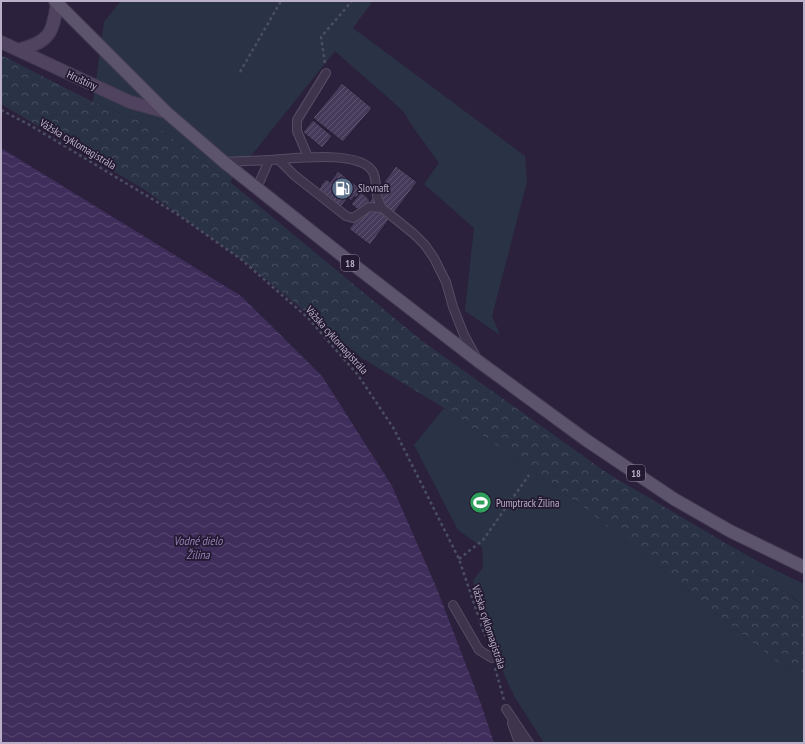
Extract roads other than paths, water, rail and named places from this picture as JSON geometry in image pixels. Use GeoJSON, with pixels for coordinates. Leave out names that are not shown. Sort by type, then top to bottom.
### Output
{"type":"FeatureCollection","features":[{"type":"Feature","properties":{"kind":"main road","name":"18"},"geometry":{"type":"LineString","coordinates":[[56,2],[166,112],[224,162],[478,361],[586,440],[674,499],[730,531],[804,568]]}},
{"type":"Feature","properties":{"kind":"street"},"geometry":{"type":"LineString","coordinates":[[18,50],[32,47],[42,42],[50,33],[55,22],[56,2]]}},
{"type":"Feature","properties":{"kind":"street","name":"Hruštiny"},"geometry":{"type":"LineString","coordinates":[[1,42],[130,102],[166,112]]}},
{"type":"Feature","properties":{"kind":"lane"},"geometry":{"type":"LineString","coordinates":[[308,157],[297,131],[297,120],[326,73]]}},
{"type":"Feature","properties":{"kind":"lane"},"geometry":{"type":"LineString","coordinates":[[224,162],[279,160],[324,156],[363,163],[372,171],[375,177],[377,196],[382,208],[414,234],[434,258],[446,282],[452,307],[464,335],[478,361]]}},
{"type":"Feature","properties":{"kind":"lane"},"geometry":{"type":"LineString","coordinates":[[257,188],[269,160]]}},
{"type":"Feature","properties":{"kind":"lane"},"geometry":{"type":"LineString","coordinates":[[279,160],[294,175],[346,216],[353,218],[369,207],[382,208]]}},
{"type":"Feature","properties":{"kind":"lane"},"geometry":{"type":"LineString","coordinates":[[453,605],[479,650],[492,658]]}},
{"type":"Feature","properties":{"kind":"lane"},"geometry":{"type":"LineString","coordinates":[[520,743],[506,709],[529,743]]}},
{"type":"Feature","properties":{"kind":"water","name":"Vodné dielo Žilina"},"geometry":{"type":"Polygon","coordinates":[[[1,148],[241,296],[322,376],[392,486],[437,589],[481,704],[494,743],[1,743],[1,148]]]}},
{"type":"Feature","properties":{"kind":"place","name":"Slovnaft"},"geometry":{"type":"Point","coordinates":[342,188]}},
{"type":"Feature","properties":{"kind":"place","name":"Pumptrack Žilina"},"geometry":{"type":"Point","coordinates":[480,503]}}]}
